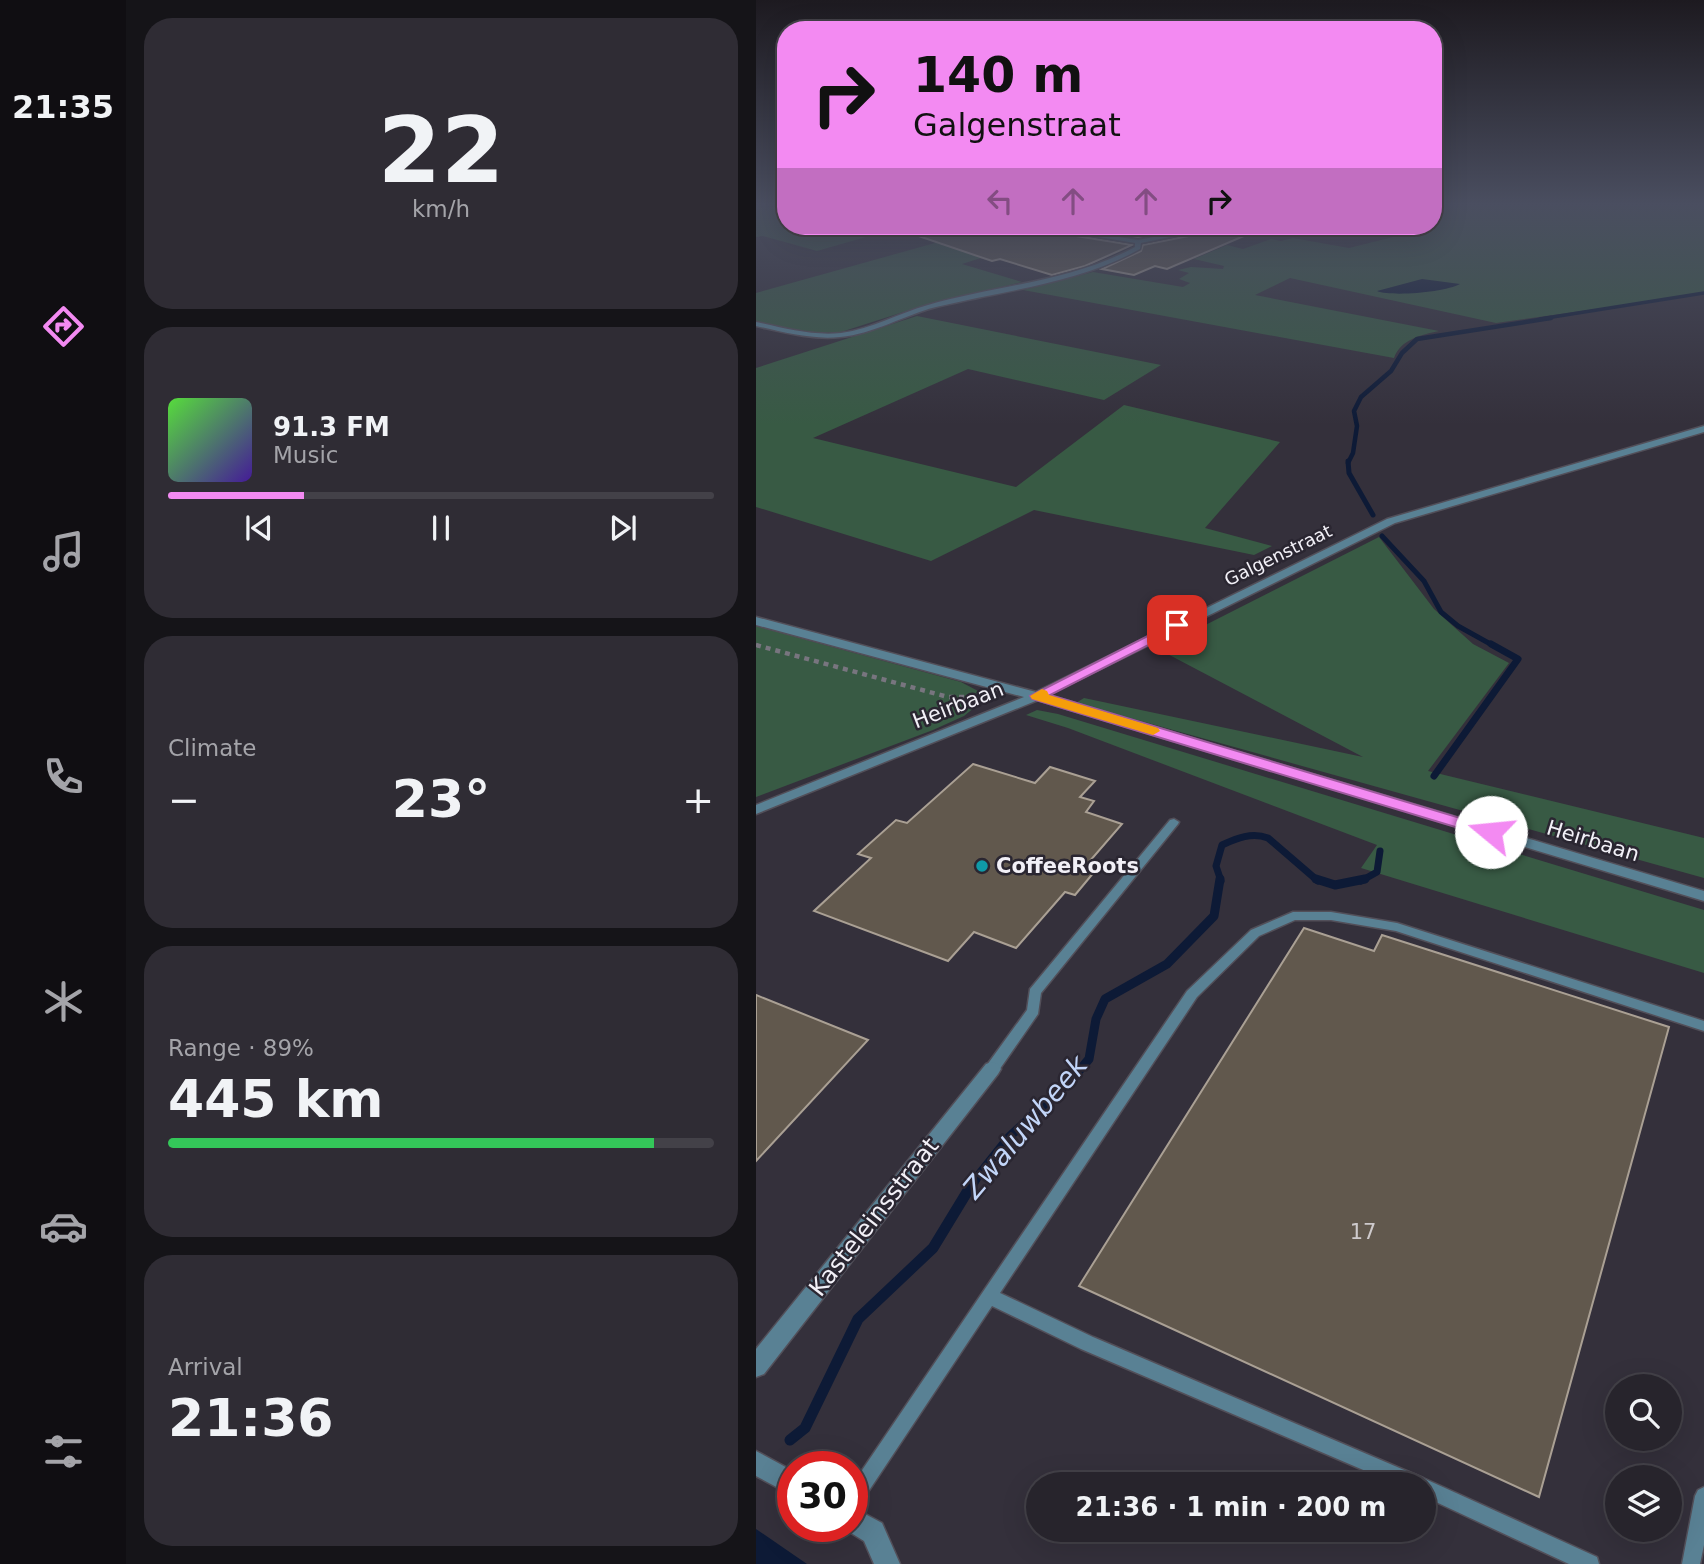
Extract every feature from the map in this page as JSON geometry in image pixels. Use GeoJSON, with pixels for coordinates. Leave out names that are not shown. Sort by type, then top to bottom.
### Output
{"type":"FeatureCollection","features":[{"type":"Feature","properties":{"kind":"street"},"geometry":{"type":"LineString","coordinates":[[756,324],[811,335],[851,333],[930,306],[1044,279]]}},
{"type":"Feature","properties":{"kind":"street","name":"Galgenstraat"},"geometry":{"type":"LineString","coordinates":[[1037,696],[1379,526],[1704,429]]}},
{"type":"Feature","properties":{"kind":"street"},"geometry":{"type":"LineString","coordinates":[[756,621],[1037,696]]}},
{"type":"Feature","properties":{"kind":"street","name":"Heirbaan"},"geometry":{"type":"LineString","coordinates":[[756,810],[1037,696],[1704,896]]}},
{"type":"Feature","properties":{"kind":"street","name":"Kasteleinsstraat"},"geometry":{"type":"LineString","coordinates":[[756,1366],[992,1069]]}},
{"type":"Feature","properties":{"kind":"street"},"geometry":{"type":"LineString","coordinates":[[756,1463],[777,1475]]}},
{"type":"Feature","properties":{"kind":"street"},"geometry":{"type":"LineString","coordinates":[[868,1529],[873,1532],[887,1564]]}},
{"type":"Feature","properties":{"kind":"lane"},"geometry":{"type":"LineString","coordinates":[[992,1069],[1033,1011],[1035,992],[1174,822]]}},
{"type":"Feature","properties":{"kind":"lane"},"geometry":{"type":"LineString","coordinates":[[868,1477],[1192,994],[1255,933],[1293,916],[1331,916],[1397,927],[1704,1026]]}},
{"type":"Feature","properties":{"kind":"lane"},"geometry":{"type":"LineString","coordinates":[[989,1296],[1087,1343],[1389,1472]]}},
{"type":"Feature","properties":{"kind":"lane"},"geometry":{"type":"LineString","coordinates":[[1436,1493],[1590,1564]]}},
{"type":"Feature","properties":{"kind":"lane"},"geometry":{"type":"LineString","coordinates":[[1691,1564],[1704,1496]]}},
{"type":"Feature","properties":{"kind":"path"},"geometry":{"type":"LineString","coordinates":[[756,645],[948,697],[974,697]]}},
{"type":"Feature","properties":{"kind":"green space"},"geometry":{"type":"Polygon","coordinates":[[[806,279],[1012,279],[1022,282],[916,308],[841,332],[815,333],[756,322],[756,293],[806,279]]]}},
{"type":"Feature","properties":{"kind":"green space"},"geometry":{"type":"Polygon","coordinates":[[[1066,279],[1135,279],[1183,287],[1190,283],[1179,279],[1288,279],[1255,295],[1439,331],[1407,342],[1401,346],[1394,358],[1023,290],[1066,279]]]}},
{"type":"Feature","properties":{"kind":"green space"},"geometry":{"type":"Polygon","coordinates":[[[1295,279],[1704,279],[1704,294],[1496,323],[1295,279]]]}},
{"type":"Feature","properties":{"kind":"green space"},"geometry":{"type":"Polygon","coordinates":[[[917,316],[1161,365],[1104,400],[968,369],[813,438],[1016,487],[1124,405],[1280,442],[1205,528],[1272,546],[1254,555],[1034,510],[931,561],[756,507],[756,368],[917,316]]]}},
{"type":"Feature","properties":{"kind":"green space"},"geometry":{"type":"Polygon","coordinates":[[[1379,537],[1434,609],[1473,644],[1509,663],[1428,771],[1704,838],[1704,878],[1076,703],[1084,698],[1363,757],[1158,649],[1379,537]]]}},
{"type":"Feature","properties":{"kind":"green space"},"geometry":{"type":"Polygon","coordinates":[[[756,626],[961,682],[978,691],[985,699],[964,716],[933,730],[756,797],[756,626]]]}},
{"type":"Feature","properties":{"kind":"green space"},"geometry":{"type":"Polygon","coordinates":[[[1037,710],[1058,714],[1704,910],[1704,973],[1361,868],[1377,845],[1068,728],[1026,715],[1037,710]]]}},
{"type":"Feature","properties":{"kind":"water"},"geometry":{"type":"Polygon","coordinates":[[[1422,279],[1460,284],[1419,293],[1394,294],[1377,291],[1422,279]]]}},
{"type":"Feature","properties":{"kind":"water"},"geometry":{"type":"Polygon","coordinates":[[[756,1529],[807,1564],[756,1564],[756,1529]]]}},
{"type":"Feature","properties":{"kind":"building","name":"CoffeeRoots"},"geometry":{"type":"Polygon","coordinates":[[[973,764],[1035,783],[1050,767],[1095,781],[1080,797],[1094,801],[1086,812],[1122,824],[1089,862],[1100,865],[1075,895],[1065,892],[1016,948],[974,932],[948,961],[814,911],[871,858],[858,854],[896,820],[907,823],[973,764]]]}},
{"type":"Feature","properties":{"kind":"building"},"geometry":{"type":"Polygon","coordinates":[[[1304,928],[1374,951],[1382,935],[1669,1027],[1539,1497],[1079,1286],[1304,928]]]}},
{"type":"Feature","properties":{"kind":"building"},"geometry":{"type":"Polygon","coordinates":[[[756,995],[868,1040],[756,1161],[756,995]]]}},
{"type":"Feature","properties":{"kind":"waterway","name":"Zwaluwbeek"},"geometry":{"type":"LineString","coordinates":[[1540,319],[1704,293]]}},
{"type":"Feature","properties":{"kind":"waterway","name":"Zwaluwbeek"},"geometry":{"type":"LineString","coordinates":[[1348,463],[1353,453],[1357,426],[1354,411],[1361,397],[1391,371],[1402,353],[1417,339],[1551,318]]}},
{"type":"Feature","properties":{"kind":"waterway","name":"Zwaluwbeek"},"geometry":{"type":"LineString","coordinates":[[1348,463],[1349,473],[1373,515]]}},
{"type":"Feature","properties":{"kind":"waterway","name":"Zwaluwbeek"},"geometry":{"type":"LineString","coordinates":[[1382,536],[1424,581],[1441,612],[1458,626],[1494,646]]}},
{"type":"Feature","properties":{"kind":"waterway","name":"Zwaluwbeek"},"geometry":{"type":"LineString","coordinates":[[1434,776],[1518,659],[1491,644]]}},
{"type":"Feature","properties":{"kind":"waterway","name":"Zwaluwbeek"},"geometry":{"type":"LineString","coordinates":[[1221,881],[1216,866],[1222,845],[1250,836],[1268,838],[1318,881]]}},
{"type":"Feature","properties":{"kind":"waterway","name":"Zwaluwbeek"},"geometry":{"type":"LineString","coordinates":[[1364,879],[1377,872],[1380,851]]}},
{"type":"Feature","properties":{"kind":"waterway","name":"Zwaluwbeek"},"geometry":{"type":"LineString","coordinates":[[974,1181],[1009,1137],[1072,1079],[1089,1059],[1096,1019],[1105,999],[1167,964],[1214,916],[1220,879]]}},
{"type":"Feature","properties":{"kind":"waterway","name":"Zwaluwbeek"},"geometry":{"type":"LineString","coordinates":[[1316,879],[1335,885],[1364,879]]}},
{"type":"Feature","properties":{"kind":"waterway","name":"Zwaluwbeek"},"geometry":{"type":"LineString","coordinates":[[790,1440],[805,1428],[858,1319],[933,1248],[975,1179]]}},
{"type":"Feature","properties":{"kind":"slow traffic"},"geometry":{"type":"LineString","coordinates":[[1042,694],[1037,696],[1153,731]]}},
{"type":"Feature","properties":{"kind":"place","name":"CoffeeRoots"},"geometry":{"type":"Point","coordinates":[982,866]}},
{"type":"Feature","properties":{"kind":"route"},"geometry":{"type":"LineString","coordinates":[[1177,625],[1037,696],[1491,832]]}}]}
